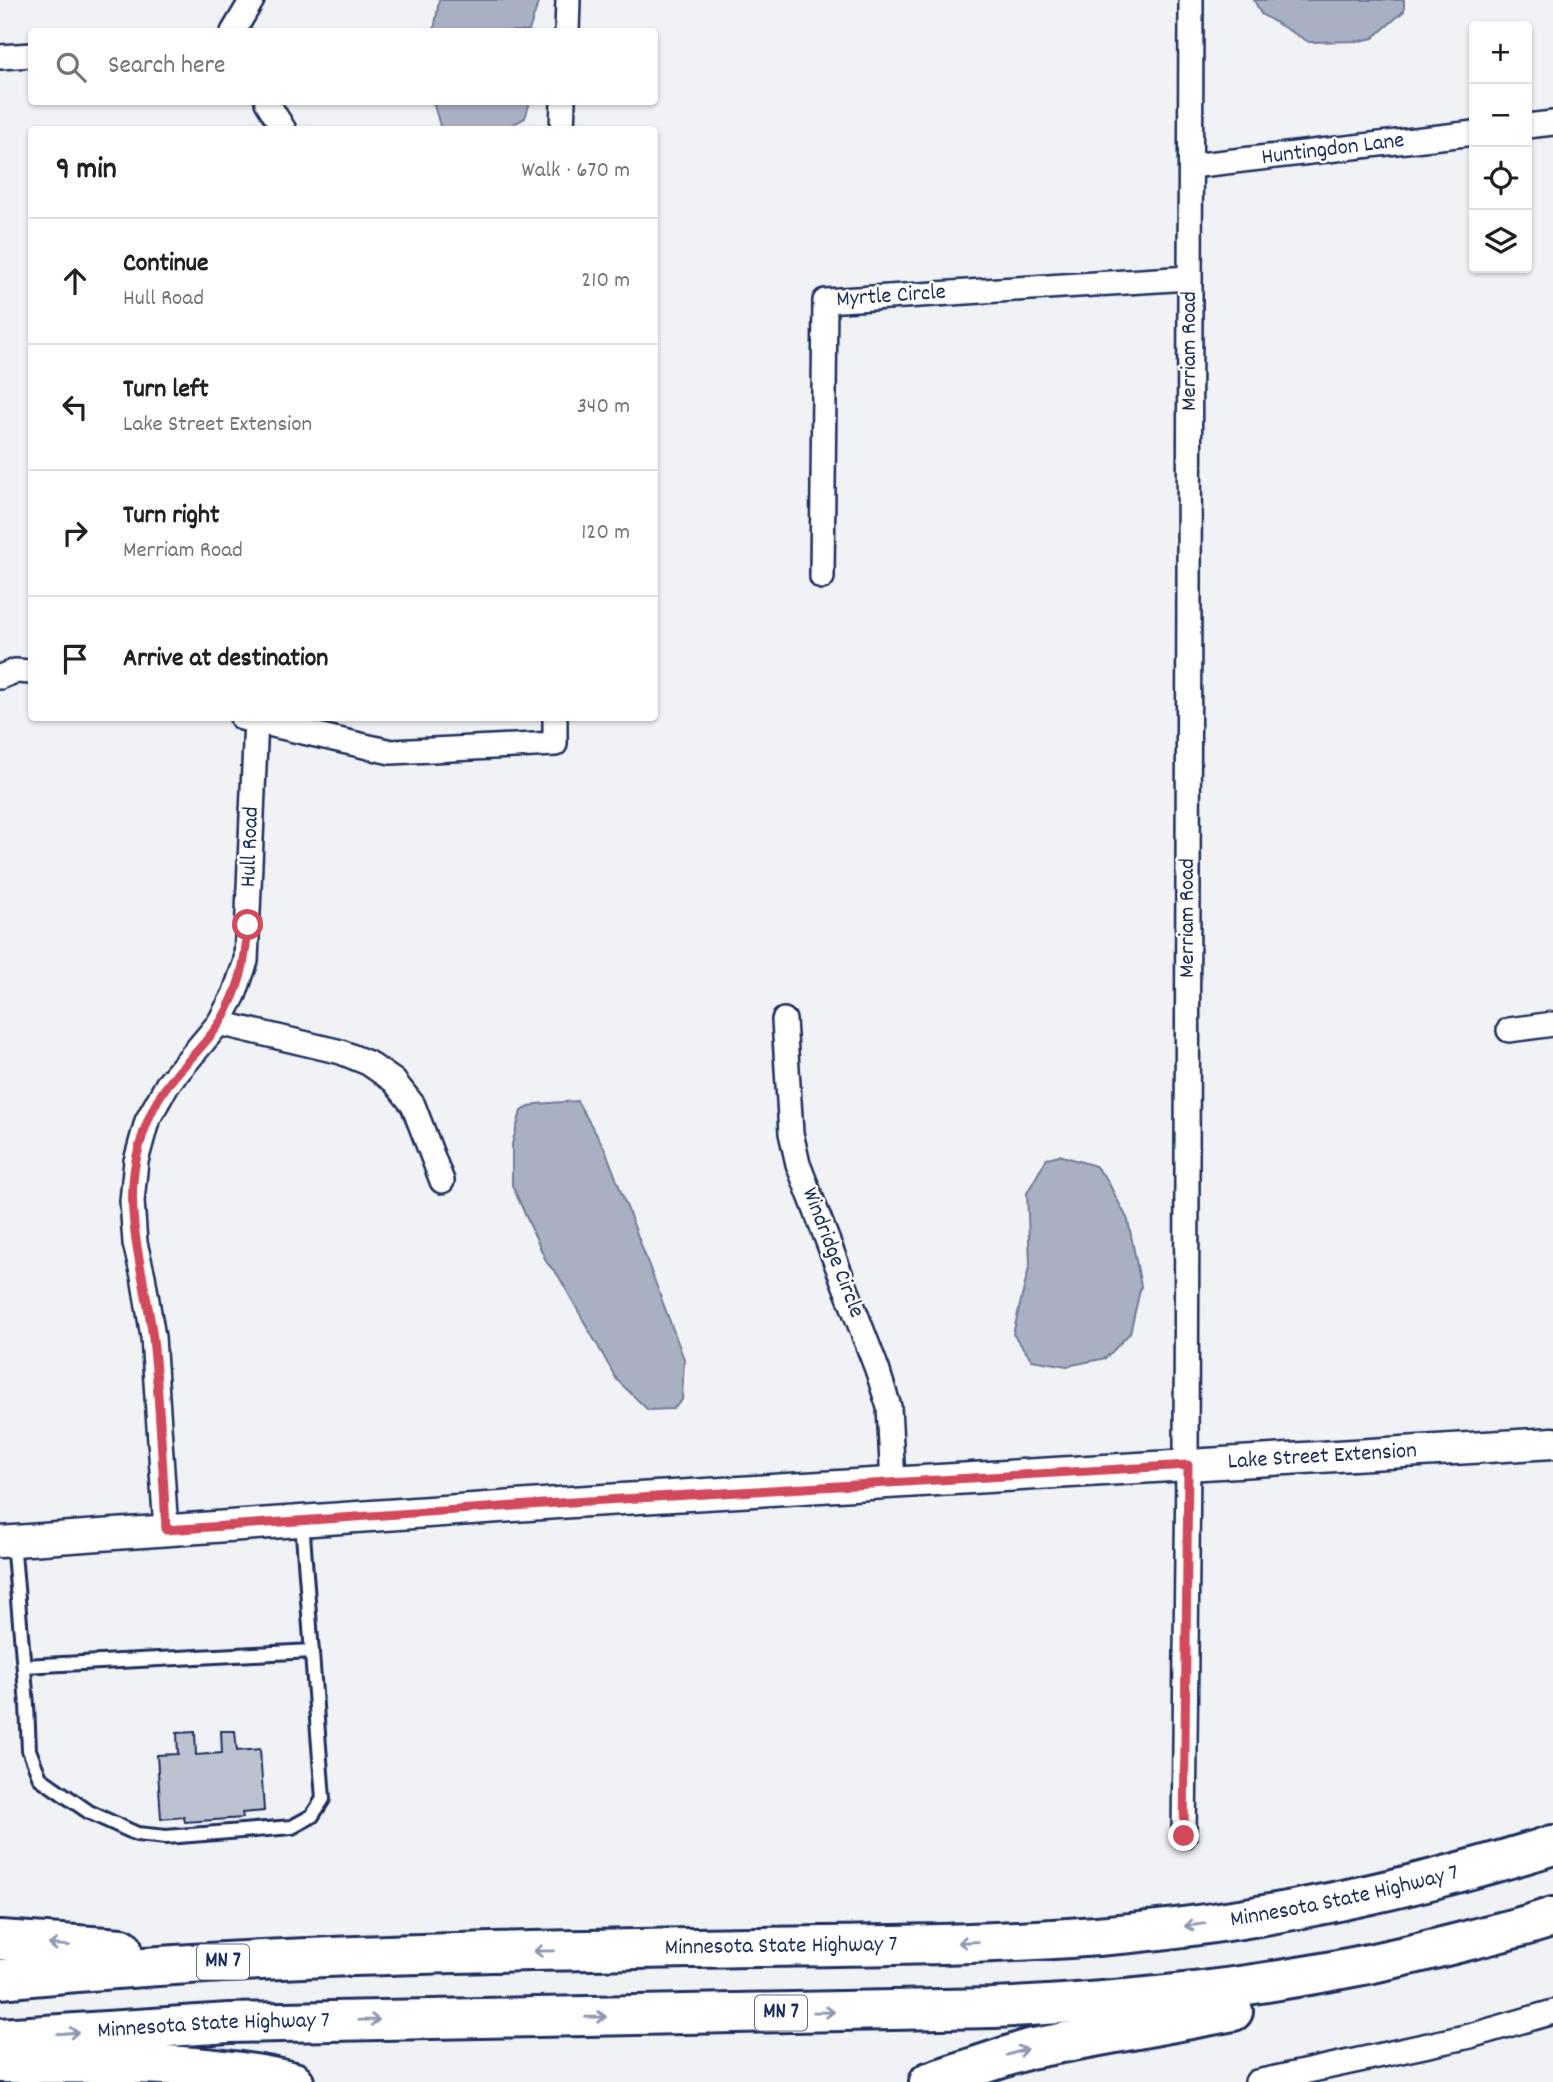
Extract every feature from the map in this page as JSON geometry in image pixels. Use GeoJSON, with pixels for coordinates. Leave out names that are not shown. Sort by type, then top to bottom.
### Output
{"type":"FeatureCollection","features":[{"type":"Feature","properties":{"kind":"highway","name":"Minnesota State Highway 7"},"geometry":{"type":"LineString","coordinates":[[0,1979],[286,1958],[931,1944],[1130,1933],[1278,1913],[1373,1894],[1448,1876],[1543,1846]]}},
{"type":"Feature","properties":{"kind":"highway","name":"Minnesota State Highway 7"},"geometry":{"type":"LineString","coordinates":[[0,2038],[229,2023],[993,2008],[1077,2004],[1154,1998],[1293,1979],[1414,1955],[1548,1919]]}},
{"type":"Feature","properties":{"kind":"highway"},"geometry":{"type":"LineString","coordinates":[[929,2082],[1028,2049],[1144,2029],[1363,1983],[1548,1919]]}},
{"type":"Feature","properties":{"kind":"highway"},"geometry":{"type":"LineString","coordinates":[[0,1940],[107,1947],[446,1953]]}},
{"type":"Feature","properties":{"kind":"highway"},"geometry":{"type":"LineString","coordinates":[[0,2063],[197,2066],[294,2082]]}},
{"type":"Feature","properties":{"kind":"street"},"geometry":{"type":"LineString","coordinates":[[235,28],[252,0]]}},
{"type":"Feature","properties":{"kind":"street"},"geometry":{"type":"LineString","coordinates":[[567,28],[568,0]]}},
{"type":"Feature","properties":{"kind":"street","name":"Merriam Road"},"geometry":{"type":"LineString","coordinates":[[1184,1836],[1188,1465],[1191,0]]}},
{"type":"Feature","properties":{"kind":"street"},"geometry":{"type":"LineString","coordinates":[[0,57],[28,55]]}},
{"type":"Feature","properties":{"kind":"street"},"geometry":{"type":"LineString","coordinates":[[269,105],[282,126]]}},
{"type":"Feature","properties":{"kind":"street"},"geometry":{"type":"LineString","coordinates":[[562,126],[563,105]]}},
{"type":"Feature","properties":{"kind":"street"},"geometry":{"type":"LineString","coordinates":[[1532,126],[1553,123]]}},
{"type":"Feature","properties":{"kind":"street","name":"Huntingdon Lane"},"geometry":{"type":"LineString","coordinates":[[1191,166],[1469,134]]}},
{"type":"Feature","properties":{"kind":"street","name":"Myrtle Circle"},"geometry":{"type":"LineString","coordinates":[[822,577],[825,301],[1189,278]]}},
{"type":"Feature","properties":{"kind":"street"},"geometry":{"type":"LineString","coordinates":[[0,677],[15,671],[28,672]]}},
{"type":"Feature","properties":{"kind":"street","name":"Hull Road"},"geometry":{"type":"LineString","coordinates":[[166,1530],[153,1337],[135,1243],[132,1201],[136,1161],[147,1121],[167,1085],[219,1024],[234,995],[246,961],[251,721]]}},
{"type":"Feature","properties":{"kind":"street"},"geometry":{"type":"LineString","coordinates":[[259,721],[391,752],[555,744],[555,721]]}},
{"type":"Feature","properties":{"kind":"street","name":"Windridge Circle"},"geometry":{"type":"LineString","coordinates":[[784,1020],[791,1133],[798,1164],[889,1406],[893,1483]]}},
{"type":"Feature","properties":{"kind":"street"},"geometry":{"type":"LineString","coordinates":[[219,1024],[341,1052],[368,1063],[394,1081],[413,1105],[442,1181]]}},
{"type":"Feature","properties":{"kind":"street"},"geometry":{"type":"LineString","coordinates":[[1509,1030],[1553,1024]]}},
{"type":"Feature","properties":{"kind":"street","name":"Lake Street Extension"},"geometry":{"type":"LineString","coordinates":[[7,1541],[572,1502],[1553,1443]]}},
{"type":"Feature","properties":{"kind":"street"},"geometry":{"type":"LineString","coordinates":[[1257,2082],[1470,2036],[1553,2012]]}},
{"type":"Feature","properties":{"kind":"lane"},"geometry":{"type":"LineString","coordinates":[[7,1541],[24,1666],[29,1751],[40,1778],[89,1812],[137,1834],[166,1837],[292,1826],[312,1816],[323,1799],[302,1521]]}},
{"type":"Feature","properties":{"kind":"lane"},"geometry":{"type":"LineString","coordinates":[[24,1666],[312,1651]]}},
{"type":"Feature","properties":{"kind":"water"},"geometry":{"type":"Polygon","coordinates":[[[439,0],[539,0],[530,28],[434,28],[439,0]]]}},
{"type":"Feature","properties":{"kind":"water"},"geometry":{"type":"Polygon","coordinates":[[[1254,0],[1404,0],[1404,11],[1373,38],[1360,41],[1309,42],[1261,14],[1254,0]]]}},
{"type":"Feature","properties":{"kind":"water"},"geometry":{"type":"Polygon","coordinates":[[[434,105],[529,105],[525,118],[510,126],[440,126],[434,105]]]}},
{"type":"Feature","properties":{"kind":"water"},"geometry":{"type":"Polygon","coordinates":[[[577,1101],[605,1149],[684,1359],[682,1400],[673,1409],[648,1410],[617,1380],[558,1275],[547,1263],[512,1185],[512,1144],[521,1111],[536,1104],[577,1101]]]}},
{"type":"Feature","properties":{"kind":"water"},"geometry":{"type":"Polygon","coordinates":[[[1059,1155],[1095,1166],[1106,1178],[1128,1220],[1141,1286],[1130,1333],[1106,1358],[1067,1366],[1032,1360],[1013,1334],[1030,1263],[1027,1193],[1047,1158],[1059,1155]]]}},
{"type":"Feature","properties":{"kind":"building"},"geometry":{"type":"Polygon","coordinates":[[[221,1731],[235,1731],[237,1751],[260,1749],[264,1811],[242,1813],[243,1818],[185,1822],[184,1817],[161,1819],[157,1755],[178,1754],[177,1733],[195,1732],[196,1755],[222,1753],[221,1731]]]}},
{"type":"Feature","properties":{"kind":"route"},"geometry":{"type":"LineString","coordinates":[[248,925],[246,961],[234,995],[219,1024],[167,1085],[147,1121],[136,1161],[132,1201],[135,1243],[153,1337],[166,1530],[572,1502],[1188,1465],[1184,1836]]}}]}
